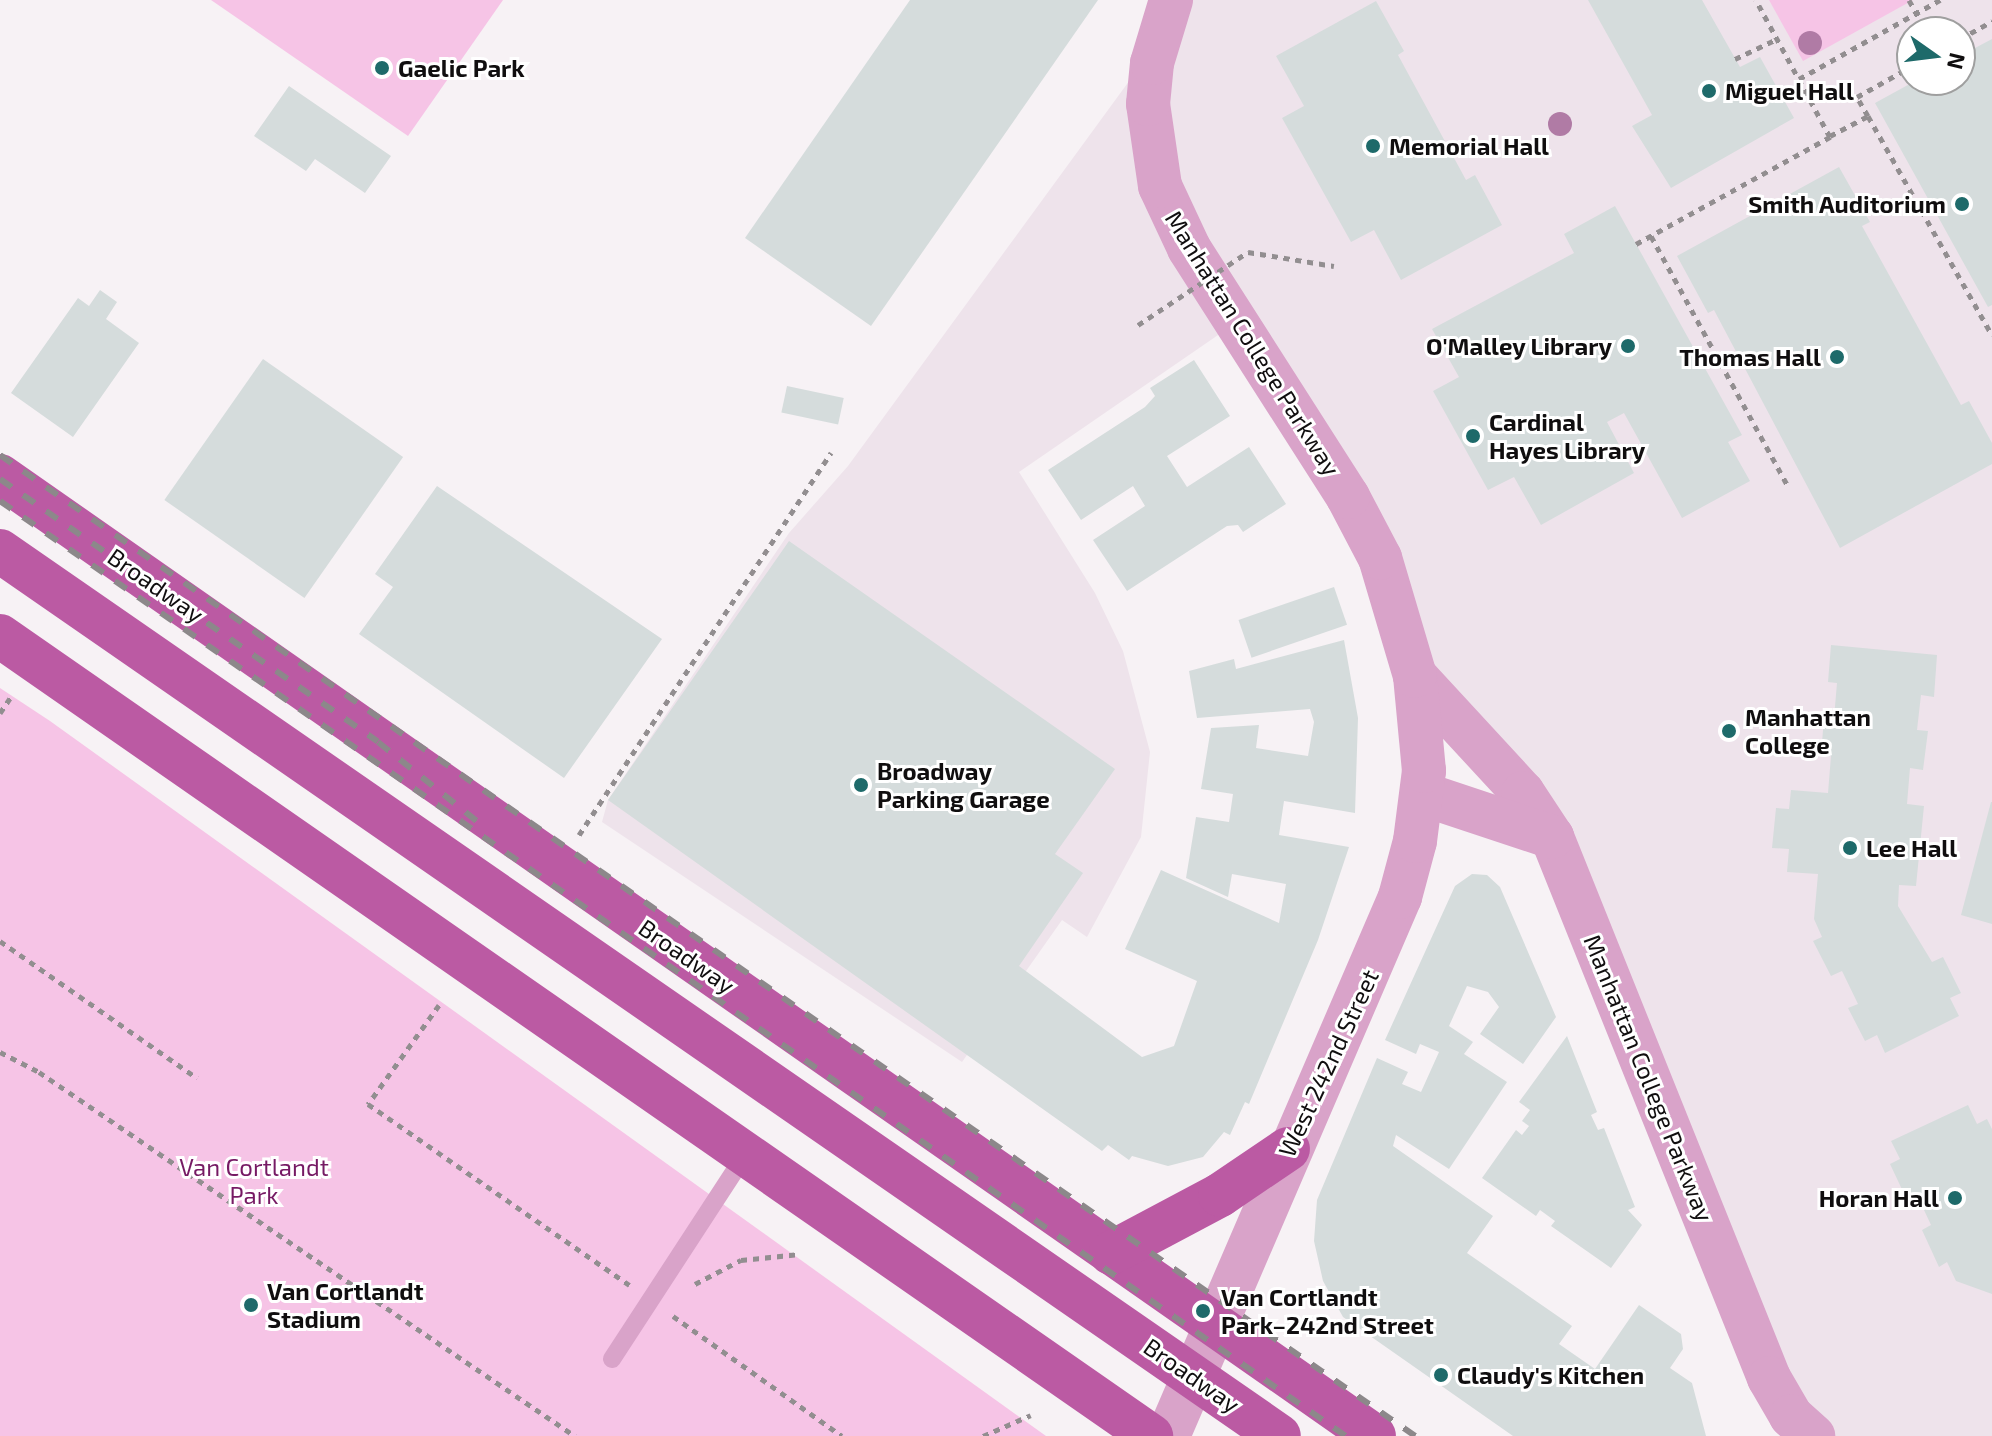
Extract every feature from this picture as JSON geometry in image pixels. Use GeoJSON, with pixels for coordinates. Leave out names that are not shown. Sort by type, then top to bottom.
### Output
{"type":"FeatureCollection","features":[{"type":"Feature","properties":{"kind":"main road","name":"Broadway"},"geometry":{"type":"LineString","coordinates":[[0,476],[1374,1436]]}},
{"type":"Feature","properties":{"kind":"main road","name":"Broadway"},"geometry":{"type":"LineString","coordinates":[[0,551],[1279,1436]]}},
{"type":"Feature","properties":{"kind":"main road"},"geometry":{"type":"LineString","coordinates":[[0,636],[1151,1436]]}},
{"type":"Feature","properties":{"kind":"main road"},"geometry":{"type":"LineString","coordinates":[[1111,1253],[1220,1195],[1288,1149]]}},
{"type":"Feature","properties":{"kind":"street","name":"Manhattan College Parkway"},"geometry":{"type":"LineString","coordinates":[[1171,0],[1152,63],[1148,104],[1154,168],[1167,206],[1367,528],[1392,588],[1415,676],[1523,793],[1552,837],[1769,1378],[1791,1416],[1813,1436]]}},
{"type":"Feature","properties":{"kind":"street","name":"West 242nd Street"},"geometry":{"type":"LineString","coordinates":[[1168,1436],[1288,1149],[1400,897],[1423,794],[1415,676]]}},
{"type":"Feature","properties":{"kind":"street"},"geometry":{"type":"LineString","coordinates":[[1423,794],[1552,837]]}},
{"type":"Feature","properties":{"kind":"lane"},"geometry":{"type":"LineString","coordinates":[[612,1359],[656,1304],[745,1155]]}},
{"type":"Feature","properties":{"kind":"path"},"geometry":{"type":"LineString","coordinates":[[1756,0],[1830,137]]}},
{"type":"Feature","properties":{"kind":"path"},"geometry":{"type":"LineString","coordinates":[[1909,0],[1918,16]]}},
{"type":"Feature","properties":{"kind":"path"},"geometry":{"type":"LineString","coordinates":[[1799,79],[1940,0]]}},
{"type":"Feature","properties":{"kind":"path"},"geometry":{"type":"LineString","coordinates":[[1735,59],[1777,39]]}},
{"type":"Feature","properties":{"kind":"path"},"geometry":{"type":"LineString","coordinates":[[1896,75],[1857,97],[1992,335]]}},
{"type":"Feature","properties":{"kind":"path"},"geometry":{"type":"LineString","coordinates":[[1636,244],[1868,116]]}},
{"type":"Feature","properties":{"kind":"path"},"geometry":{"type":"LineString","coordinates":[[1651,236],[1789,488]]}},
{"type":"Feature","properties":{"kind":"path"},"geometry":{"type":"LineString","coordinates":[[1138,325],[1248,252],[1334,266]]}},
{"type":"Feature","properties":{"kind":"path"},"geometry":{"type":"LineString","coordinates":[[576,839],[831,453]]}},
{"type":"Feature","properties":{"kind":"path"},"geometry":{"type":"LineString","coordinates":[[0,941],[197,1078]]}},
{"type":"Feature","properties":{"kind":"path"},"geometry":{"type":"LineString","coordinates":[[439,1005],[368,1104],[842,1436]]}},
{"type":"Feature","properties":{"kind":"path"},"geometry":{"type":"LineString","coordinates":[[0,1052],[39,1072],[575,1436]]}},
{"type":"Feature","properties":{"kind":"path"},"geometry":{"type":"LineString","coordinates":[[656,1304],[741,1260],[800,1254]]}},
{"type":"Feature","properties":{"kind":"path"},"geometry":{"type":"LineString","coordinates":[[983,1436],[1031,1415]]}},
{"type":"Feature","properties":{"kind":"shaded area","name":"Manhattan College"},"geometry":{"type":"Polygon","coordinates":[[[1171,0],[1992,0],[1992,1436],[1813,1436],[1552,837],[1415,676],[1237,322],[1019,472],[1095,593],[1123,651],[1150,752],[1141,837],[1087,937],[1062,920],[962,1062],[602,822],[608,800],[789,533],[848,466],[1135,73],[1171,0]]]}},
{"type":"Feature","properties":{"kind":"green space","name":"Gaelic Park"},"geometry":{"type":"Polygon","coordinates":[[[211,0],[503,0],[408,136],[211,0]]]}},
{"type":"Feature","properties":{"kind":"green space"},"geometry":{"type":"Polygon","coordinates":[[[1769,0],[1913,0],[1803,61],[1769,0]]]}},
{"type":"Feature","properties":{"kind":"green space","name":"Van Cortlandt Park"},"geometry":{"type":"Polygon","coordinates":[[[0,688],[50,721],[1046,1436],[0,1436],[0,688]]]}},
{"type":"Feature","properties":{"kind":"building"},"geometry":{"type":"Polygon","coordinates":[[[910,0],[1098,0],[871,326],[745,238],[910,0]]]}},
{"type":"Feature","properties":{"kind":"building","name":"Miguel Hall"},"geometry":{"type":"Polygon","coordinates":[[[1588,0],[1702,0],[1740,67],[1760,57],[1794,118],[1671,188],[1632,126],[1652,115],[1588,0]]]}},
{"type":"Feature","properties":{"kind":"building","name":"Memorial Hall"},"geometry":{"type":"Polygon","coordinates":[[[1376,1],[1404,51],[1398,55],[1466,180],[1475,175],[1502,225],[1401,280],[1374,230],[1351,242],[1282,118],[1304,106],[1276,56],[1376,1]]]}},
{"type":"Feature","properties":{"kind":"building","name":"Smith Auditorium"},"geometry":{"type":"Polygon","coordinates":[[[1992,39],[1992,305],[1988,307],[1875,103],[1896,92],[1896,96],[1976,96],[1976,48],[1992,39]]]}},
{"type":"Feature","properties":{"kind":"building"},"geometry":{"type":"Polygon","coordinates":[[[289,86],[391,156],[365,193],[315,159],[306,171],[254,136],[289,86]]]}},
{"type":"Feature","properties":{"kind":"building","name":"Thomas Hall"},"geometry":{"type":"Polygon","coordinates":[[[1839,167],[1870,222],[1862,226],[1961,405],[1969,401],[1992,443],[1992,464],[1840,548],[1714,310],[1708,313],[1677,256],[1839,167]]]}},
{"type":"Feature","properties":{"kind":"building"},"geometry":{"type":"Polygon","coordinates":[[[1615,206],[1742,435],[1728,442],[1750,481],[1682,518],[1624,413],[1607,422],[1634,473],[1541,525],[1514,477],[1488,490],[1433,391],[1459,377],[1432,329],[1574,253],[1564,234],[1615,206]]]}},
{"type":"Feature","properties":{"kind":"building"},"geometry":{"type":"Polygon","coordinates":[[[100,290],[117,302],[106,319],[139,343],[73,437],[11,393],[78,298],[89,306],[100,290]]]}},
{"type":"Feature","properties":{"kind":"building"},"geometry":{"type":"Polygon","coordinates":[[[263,359],[403,457],[304,598],[164,500],[263,359]]]}},
{"type":"Feature","properties":{"kind":"building"},"geometry":{"type":"Polygon","coordinates":[[[1194,360],[1230,416],[1167,456],[1187,487],[1249,447],[1286,504],[1243,532],[1238,525],[1227,526],[1127,591],[1093,540],[1145,506],[1133,486],[1081,520],[1048,470],[1145,407],[1155,396],[1150,388],[1194,360]]]}},
{"type":"Feature","properties":{"kind":"building"},"geometry":{"type":"Polygon","coordinates":[[[787,386],[844,398],[838,424],[781,412],[787,386]]]}},
{"type":"Feature","properties":{"kind":"building"},"geometry":{"type":"Polygon","coordinates":[[[437,486],[662,639],[564,778],[359,634],[393,587],[375,574],[437,486]]]}},
{"type":"Feature","properties":{"kind":"building","name":"Broadway Parking Garage"},"geometry":{"type":"Polygon","coordinates":[[[789,541],[1115,769],[1055,854],[1083,873],[1019,966],[1142,1057],[1174,1046],[1197,981],[1125,949],[1161,870],[1279,923],[1286,884],[1232,874],[1228,897],[1186,878],[1196,817],[1229,822],[1233,794],[1201,789],[1211,728],[1259,725],[1256,748],[1308,756],[1314,722],[1310,709],[1197,718],[1189,671],[1234,659],[1236,669],[1344,640],[1358,718],[1355,813],[1284,801],[1279,835],[1349,847],[1318,940],[1249,1104],[1245,1102],[1230,1135],[1224,1132],[1203,1157],[1168,1166],[1132,1156],[1129,1160],[1108,1145],[1102,1151],[608,800],[789,541]]]}},
{"type":"Feature","properties":{"kind":"building"},"geometry":{"type":"Polygon","coordinates":[[[1334,587],[1347,625],[1252,658],[1239,620],[1334,587]]]}},
{"type":"Feature","properties":{"kind":"building","name":"Lee Hall"},"geometry":{"type":"Polygon","coordinates":[[[1831,645],[1937,655],[1934,697],[1921,695],[1917,730],[1928,731],[1923,770],[1910,768],[1907,804],[1924,806],[1916,886],[1899,885],[1898,906],[1932,962],[1943,957],[1961,993],[1950,998],[1959,1016],[1885,1053],[1877,1035],[1865,1041],[1848,1008],[1858,1004],[1842,971],[1831,976],[1813,941],[1822,937],[1814,919],[1818,874],[1787,872],[1789,849],[1772,848],[1776,808],[1789,809],[1791,790],[1828,793],[1831,756],[1821,756],[1824,717],[1834,718],[1837,683],[1828,682],[1831,645]]]}},
{"type":"Feature","properties":{"kind":"building"},"geometry":{"type":"Polygon","coordinates":[[[1992,802],[1992,924],[1961,915],[1992,802]]]}},
{"type":"Feature","properties":{"kind":"building"},"geometry":{"type":"Polygon","coordinates":[[[1472,874],[1487,875],[1500,887],[1556,1017],[1523,1064],[1480,1034],[1499,1007],[1488,992],[1467,986],[1449,1026],[1473,1042],[1464,1054],[1507,1082],[1449,1169],[1396,1135],[1393,1146],[1493,1216],[1467,1253],[1572,1326],[1559,1344],[1595,1369],[1639,1305],[1681,1334],[1683,1349],[1670,1368],[1692,1383],[1706,1436],[1513,1436],[1343,1317],[1323,1281],[1314,1241],[1317,1200],[1377,1058],[1408,1072],[1402,1084],[1421,1092],[1439,1052],[1420,1044],[1416,1054],[1385,1040],[1455,886],[1472,874]]]}},
{"type":"Feature","properties":{"kind":"building"},"geometry":{"type":"Polygon","coordinates":[[[1567,1036],[1597,1112],[1591,1115],[1598,1130],[1604,1128],[1635,1207],[1628,1210],[1642,1225],[1611,1268],[1551,1226],[1555,1221],[1540,1210],[1536,1216],[1482,1178],[1516,1130],[1522,1135],[1529,1126],[1522,1121],[1530,1110],[1519,1102],[1567,1036]]]}},
{"type":"Feature","properties":{"kind":"building","name":"Horan Hall"},"geometry":{"type":"Polygon","coordinates":[[[1968,1105],[1977,1124],[1987,1119],[1992,1129],[1992,1294],[1956,1281],[1947,1262],[1939,1267],[1922,1230],[1931,1225],[1917,1195],[1907,1200],[1890,1164],[1900,1159],[1891,1141],[1968,1105]]]}},
{"type":"Feature","properties":{"kind":"railway"},"geometry":{"type":"LineString","coordinates":[[0,455],[1415,1436]]}},
{"type":"Feature","properties":{"kind":"railway"},"geometry":{"type":"LineString","coordinates":[[0,479],[378,742],[479,823]]}},
{"type":"Feature","properties":{"kind":"railway"},"geometry":{"type":"LineString","coordinates":[[0,501],[1346,1436]]}},
{"type":"Feature","properties":{"kind":"place","name":"Gaelic Park"},"geometry":{"type":"Point","coordinates":[382,68]}},
{"type":"Feature","properties":{"kind":"place","name":"Miguel Hall"},"geometry":{"type":"Point","coordinates":[1709,91]}},
{"type":"Feature","properties":{"kind":"place","name":"Memorial Hall"},"geometry":{"type":"Point","coordinates":[1373,146]}},
{"type":"Feature","properties":{"kind":"place","name":"Smith Auditorium"},"geometry":{"type":"Point","coordinates":[1962,204]}},
{"type":"Feature","properties":{"kind":"place","name":"O'Malley Library"},"geometry":{"type":"Point","coordinates":[1628,346]}},
{"type":"Feature","properties":{"kind":"place","name":"Thomas Hall"},"geometry":{"type":"Point","coordinates":[1837,357]}},
{"type":"Feature","properties":{"kind":"place","name":"Cardinal Hayes Library"},"geometry":{"type":"Point","coordinates":[1473,436]}},
{"type":"Feature","properties":{"kind":"place","name":"Manhattan College"},"geometry":{"type":"Point","coordinates":[1729,731]}},
{"type":"Feature","properties":{"kind":"place","name":"Broadway Parking Garage"},"geometry":{"type":"Point","coordinates":[861,785]}},
{"type":"Feature","properties":{"kind":"place","name":"Lee Hall"},"geometry":{"type":"Point","coordinates":[1850,848]}},
{"type":"Feature","properties":{"kind":"place","name":"Horan Hall"},"geometry":{"type":"Point","coordinates":[1955,1198]}},
{"type":"Feature","properties":{"kind":"place","name":"Van Cortlandt Stadium"},"geometry":{"type":"Point","coordinates":[251,1305]}},
{"type":"Feature","properties":{"kind":"place","name":"Van Cortlandt Park–242nd Street"},"geometry":{"type":"Point","coordinates":[1203,1311]}},
{"type":"Feature","properties":{"kind":"place","name":"Claudy's Kitchen"},"geometry":{"type":"Point","coordinates":[1441,1375]}}]}
